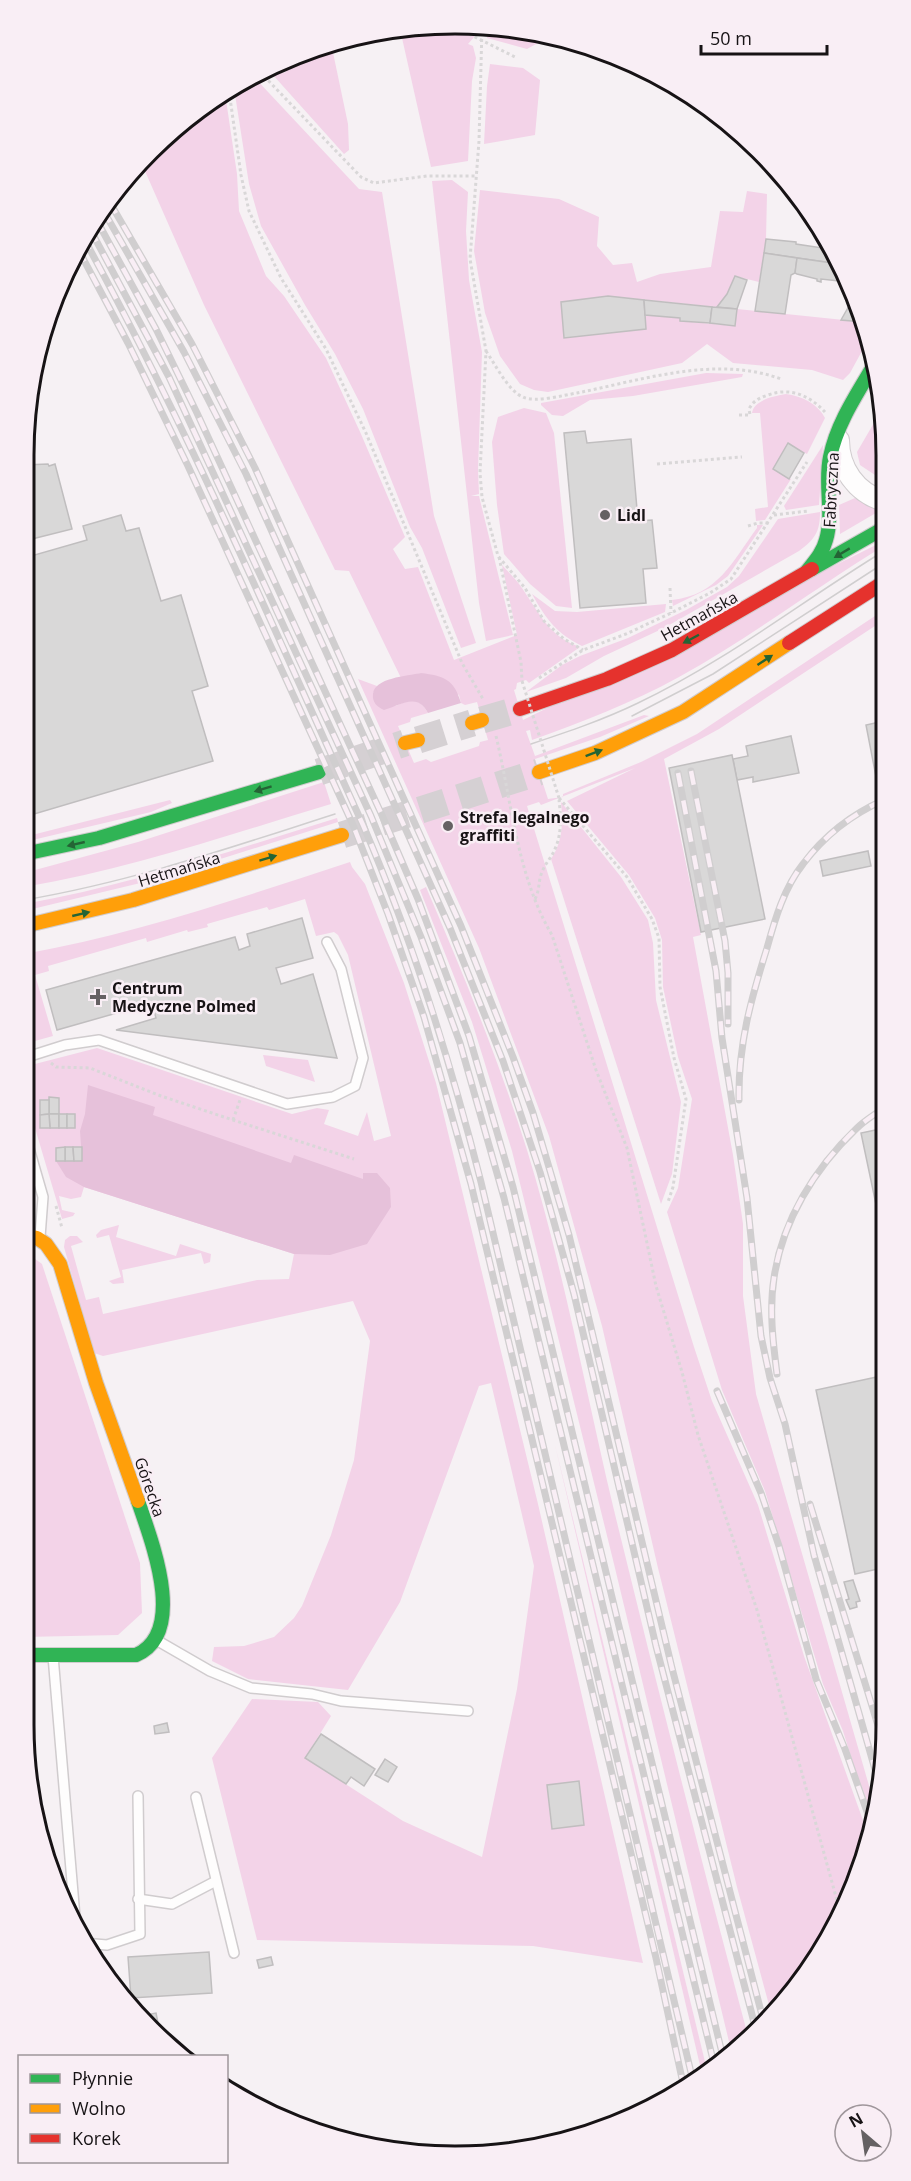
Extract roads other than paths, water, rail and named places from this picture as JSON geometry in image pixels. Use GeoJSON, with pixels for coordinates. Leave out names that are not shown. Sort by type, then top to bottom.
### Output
{"type":"FeatureCollection","features":[{"type":"Feature","properties":{"kind":"main road","name":"Fabryczna"},"geometry":{"type":"LineString","coordinates":[[801,577],[816,560],[829,533],[829,460],[835,425],[868,373]]}},
{"type":"Feature","properties":{"kind":"main road","name":"Hetmańska"},"geometry":{"type":"LineString","coordinates":[[520,709],[647,662],[701,634],[876,533]]}},
{"type":"Feature","properties":{"kind":"main road"},"geometry":{"type":"LineString","coordinates":[[539,772],[595,753],[683,712],[876,587]]}},
{"type":"Feature","properties":{"kind":"main road"},"geometry":{"type":"LineString","coordinates":[[34,852],[99,838],[319,772]]}},
{"type":"Feature","properties":{"kind":"main road","name":"Hetmańska"},"geometry":{"type":"LineString","coordinates":[[34,924],[133,900],[342,836]]}},
{"type":"Feature","properties":{"kind":"main road"},"geometry":{"type":"LineString","coordinates":[[34,1238],[40,1239]]}},
{"type":"Feature","properties":{"kind":"main road","name":"Górecka"},"geometry":{"type":"LineString","coordinates":[[40,1239],[50,1247],[60,1264],[92,1371],[152,1544],[162,1601],[162,1621],[156,1640]]}},
{"type":"Feature","properties":{"kind":"main road"},"geometry":{"type":"LineString","coordinates":[[34,1655],[136,1655],[151,1647],[156,1640]]}},
{"type":"Feature","properties":{"kind":"street","name":"Fabryczna"},"geometry":{"type":"LineString","coordinates":[[835,425],[841,462],[847,473],[861,489],[876,498]]}},
{"type":"Feature","properties":{"kind":"lane"},"geometry":{"type":"LineString","coordinates":[[34,1055],[65,1045],[99,1040],[287,1104],[333,1097],[355,1086],[363,1058],[341,969],[327,942]]}},
{"type":"Feature","properties":{"kind":"lane"},"geometry":{"type":"LineString","coordinates":[[34,1166],[43,1197],[40,1239]]}},
{"type":"Feature","properties":{"kind":"lane"},"geometry":{"type":"LineString","coordinates":[[156,1640],[210,1671],[251,1688],[312,1694],[341,1701],[468,1712]]}},
{"type":"Feature","properties":{"kind":"lane"},"geometry":{"type":"LineString","coordinates":[[53,1655],[74,1902]]}},
{"type":"Feature","properties":{"kind":"lane"},"geometry":{"type":"LineString","coordinates":[[96,1944],[107,1945],[140,1934],[138,1796]]}},
{"type":"Feature","properties":{"kind":"lane"},"geometry":{"type":"LineString","coordinates":[[196,1797],[234,1953]]}},
{"type":"Feature","properties":{"kind":"lane"},"geometry":{"type":"LineString","coordinates":[[138,1899],[172,1904],[216,1881]]}},
{"type":"Feature","properties":{"kind":"tunnel"},"geometry":{"type":"LineString","coordinates":[[482,720],[520,709]]}},
{"type":"Feature","properties":{"kind":"tunnel"},"geometry":{"type":"LineString","coordinates":[[418,740],[472,723]]}},
{"type":"Feature","properties":{"kind":"tunnel"},"geometry":{"type":"LineString","coordinates":[[319,772],[405,743]]}},
{"type":"Feature","properties":{"kind":"tunnel"},"geometry":{"type":"LineString","coordinates":[[342,835],[539,772]]}},
{"type":"Feature","properties":{"kind":"tram line"},"geometry":{"type":"LineString","coordinates":[[531,744],[612,715],[670,687],[732,650],[876,556]]}},
{"type":"Feature","properties":{"kind":"tram line"},"geometry":{"type":"LineString","coordinates":[[632,716],[713,674],[876,568]]}},
{"type":"Feature","properties":{"kind":"tram line"},"geometry":{"type":"LineString","coordinates":[[34,898],[142,874],[335,814]]}},
{"type":"Feature","properties":{"kind":"railway"},"geometry":{"type":"LineString","coordinates":[[114,209],[192,344],[255,468],[461,926],[513,1057],[533,1113],[569,1235],[672,1668],[762,2014]]}},
{"type":"Feature","properties":{"kind":"railway"},"geometry":{"type":"LineString","coordinates":[[108,218],[184,352],[246,474],[450,928],[503,1061],[540,1172],[574,1294],[656,1646],[754,2022]]}},
{"type":"Feature","properties":{"kind":"railway"},"geometry":{"type":"LineString","coordinates":[[101,228],[156,329],[197,413],[381,813],[418,899],[469,1036],[513,1187],[722,2052]]}},
{"type":"Feature","properties":{"kind":"railway"},"geometry":{"type":"LineString","coordinates":[[95,238],[169,377],[371,816],[421,937],[460,1043],[504,1198],[713,2059]]}},
{"type":"Feature","properties":{"kind":"railway"},"geometry":{"type":"LineString","coordinates":[[89,249],[194,455],[263,602],[363,825],[398,913],[429,1001],[457,1091],[481,1182],[691,2074]]}},
{"type":"Feature","properties":{"kind":"railway"},"geometry":{"type":"LineString","coordinates":[[83,259],[128,343],[188,466],[353,825],[388,914],[424,1017],[471,1184],[656,1958],[682,2080]]}},
{"type":"Feature","properties":{"kind":"railway"},"geometry":{"type":"LineString","coordinates":[[691,771],[725,941],[728,973],[728,1024]]}},
{"type":"Feature","properties":{"kind":"railway"},"geometry":{"type":"LineString","coordinates":[[678,773],[716,971],[722,1038],[747,1198],[761,1336],[770,1378],[785,1424],[814,1555],[874,1767]]}},
{"type":"Feature","properties":{"kind":"railway"},"geometry":{"type":"LineString","coordinates":[[739,1100],[743,1041],[773,926],[785,893],[796,873],[829,835],[876,804]]}},
{"type":"Feature","properties":{"kind":"railway"},"geometry":{"type":"LineString","coordinates":[[777,1374],[772,1302],[774,1278],[784,1236],[814,1178],[841,1144],[876,1114]]}},
{"type":"Feature","properties":{"kind":"railway"},"geometry":{"type":"LineString","coordinates":[[717,1391],[761,1493],[779,1546],[816,1679],[845,1749],[867,1812]]}},
{"type":"Feature","properties":{"kind":"railway"},"geometry":{"type":"LineString","coordinates":[[810,1504],[876,1719]]}},
{"type":"Feature","properties":{"kind":"place","name":"Lidl"},"geometry":{"type":"Point","coordinates":[605,515]}},
{"type":"Feature","properties":{"kind":"place","name":"Strefa legalnego graffiti"},"geometry":{"type":"Point","coordinates":[448,826]}},
{"type":"Feature","properties":{"kind":"place","name":"Centrum Medyczne Polmed"},"geometry":{"type":"Point","coordinates":[98,997]}}]}
